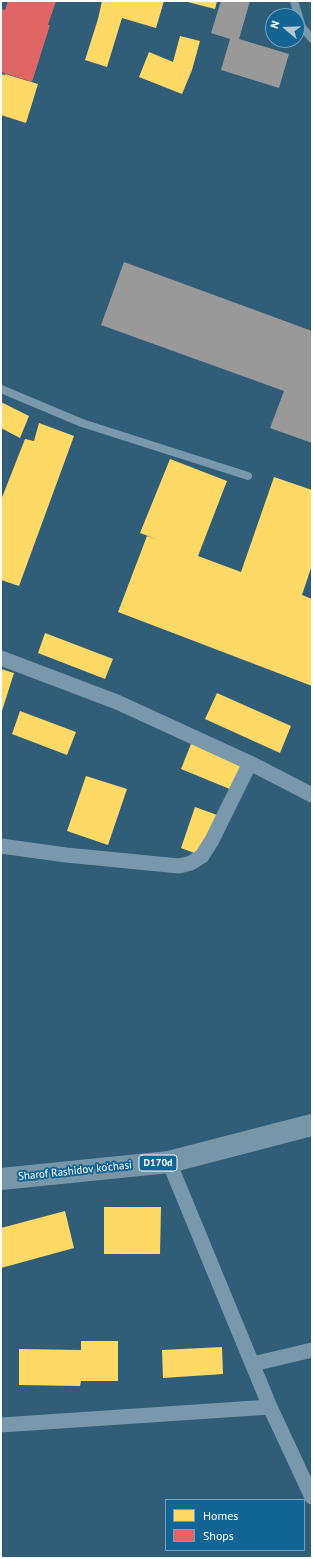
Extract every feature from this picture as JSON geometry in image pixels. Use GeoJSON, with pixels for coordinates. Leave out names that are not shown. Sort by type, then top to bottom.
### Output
{"type":"FeatureCollection","features":[{"type":"Feature","properties":{"kind":"main road","name":"Sharof Rashidov ko'chasi"},"geometry":{"type":"LineString","coordinates":[[1,1179],[169,1162],[312,1125]]}},
{"type":"Feature","properties":{"kind":"street"},"geometry":{"type":"LineString","coordinates":[[1,658],[117,702],[250,763],[312,795]]}},
{"type":"Feature","properties":{"kind":"street"},"geometry":{"type":"LineString","coordinates":[[1,846],[66,855],[179,866],[191,863],[202,856],[212,840],[250,763]]}},
{"type":"Feature","properties":{"kind":"street"},"geometry":{"type":"LineString","coordinates":[[169,1162],[270,1407],[312,1497]]}},
{"type":"Feature","properties":{"kind":"street"},"geometry":{"type":"LineString","coordinates":[[253,1364],[312,1350]]}},
{"type":"Feature","properties":{"kind":"street"},"geometry":{"type":"LineString","coordinates":[[1,1425],[270,1407]]}},
{"type":"Feature","properties":{"kind":"lane"},"geometry":{"type":"LineString","coordinates":[[294,1],[302,27],[312,39]]}},
{"type":"Feature","properties":{"kind":"lane"},"geometry":{"type":"LineString","coordinates":[[1,390],[82,423],[248,476]]}},
{"type":"Feature","properties":{"kind":"building: Homes"},"geometry":{"type":"Polygon","coordinates":[[[102,1],[164,1],[156,28],[122,18],[107,67],[85,60],[102,1]]]}},
{"type":"Feature","properties":{"kind":"building: Homes"},"geometry":{"type":"Polygon","coordinates":[[[184,1],[217,1],[215,9],[184,1]]]}},
{"type":"Feature","properties":{"kind":"building: Homes"},"geometry":{"type":"Polygon","coordinates":[[[180,36],[200,41],[192,70],[182,94],[139,77],[149,52],[173,62],[180,36]]]}},
{"type":"Feature","properties":{"kind":"building: Homes"},"geometry":{"type":"Polygon","coordinates":[[[1,74],[38,84],[26,123],[1,115],[1,74]]]}},
{"type":"Feature","properties":{"kind":"building: Homes"},"geometry":{"type":"Polygon","coordinates":[[[1,402],[29,416],[20,438],[1,428],[1,402]]]}},
{"type":"Feature","properties":{"kind":"building: Homes"},"geometry":{"type":"Polygon","coordinates":[[[39,423],[74,436],[19,586],[1,580],[1,500],[25,439],[34,441],[39,423]]]}},
{"type":"Feature","properties":{"kind":"building: Homes"},"geometry":{"type":"Polygon","coordinates":[[[170,459],[227,481],[198,556],[241,572],[274,477],[312,490],[312,565],[302,595],[312,599],[312,686],[118,612],[147,536],[159,540],[140,533],[170,459]]]}},
{"type":"Feature","properties":{"kind":"building: Homes"},"geometry":{"type":"Polygon","coordinates":[[[45,633],[113,659],[105,679],[38,653],[45,633]]]}},
{"type":"Feature","properties":{"kind":"building: Homes"},"geometry":{"type":"Polygon","coordinates":[[[1,669],[14,673],[1,714],[1,669]]]}},
{"type":"Feature","properties":{"kind":"building: Homes"},"geometry":{"type":"Polygon","coordinates":[[[217,693],[291,726],[280,753],[205,719],[217,693]]]}},
{"type":"Feature","properties":{"kind":"building: Homes"},"geometry":{"type":"Polygon","coordinates":[[[20,711],[76,732],[67,755],[12,734],[20,711]]]}},
{"type":"Feature","properties":{"kind":"building: Homes"},"geometry":{"type":"Polygon","coordinates":[[[193,739],[250,763],[237,792],[181,769],[193,739]]]}},
{"type":"Feature","properties":{"kind":"building: Homes"},"geometry":{"type":"Polygon","coordinates":[[[86,776],[127,789],[108,845],[67,831],[86,776]]]}},
{"type":"Feature","properties":{"kind":"building: Homes"},"geometry":{"type":"Polygon","coordinates":[[[195,807],[217,815],[202,856],[181,848],[195,807]]]}},
{"type":"Feature","properties":{"kind":"building: Homes"},"geometry":{"type":"Polygon","coordinates":[[[104,1207],[161,1207],[160,1254],[104,1254],[104,1207]]]}},
{"type":"Feature","properties":{"kind":"building: Homes"},"geometry":{"type":"Polygon","coordinates":[[[65,1211],[74,1248],[1,1268],[1,1228],[65,1211]]]}},
{"type":"Feature","properties":{"kind":"building: Homes"},"geometry":{"type":"Polygon","coordinates":[[[81,1341],[118,1341],[118,1381],[81,1381],[80,1386],[19,1385],[19,1349],[81,1350],[81,1341]]]}},
{"type":"Feature","properties":{"kind":"building: Homes"},"geometry":{"type":"Polygon","coordinates":[[[222,1347],[223,1374],[163,1378],[162,1350],[222,1347]]]}},
{"type":"Feature","properties":{"kind":"building: Shops"},"geometry":{"type":"Polygon","coordinates":[[[8,1],[56,1],[32,82],[1,72],[1,9],[5,10],[8,1]]]}},
{"type":"Feature","properties":{"kind":"building: Industry"},"geometry":{"type":"Polygon","coordinates":[[[221,1],[250,1],[239,39],[289,54],[279,88],[221,70],[230,39],[211,33],[221,1]]]}},
{"type":"Feature","properties":{"kind":"building: Industry"},"geometry":{"type":"Polygon","coordinates":[[[124,262],[312,331],[312,443],[270,428],[284,391],[101,325],[124,262]]]}}]}
